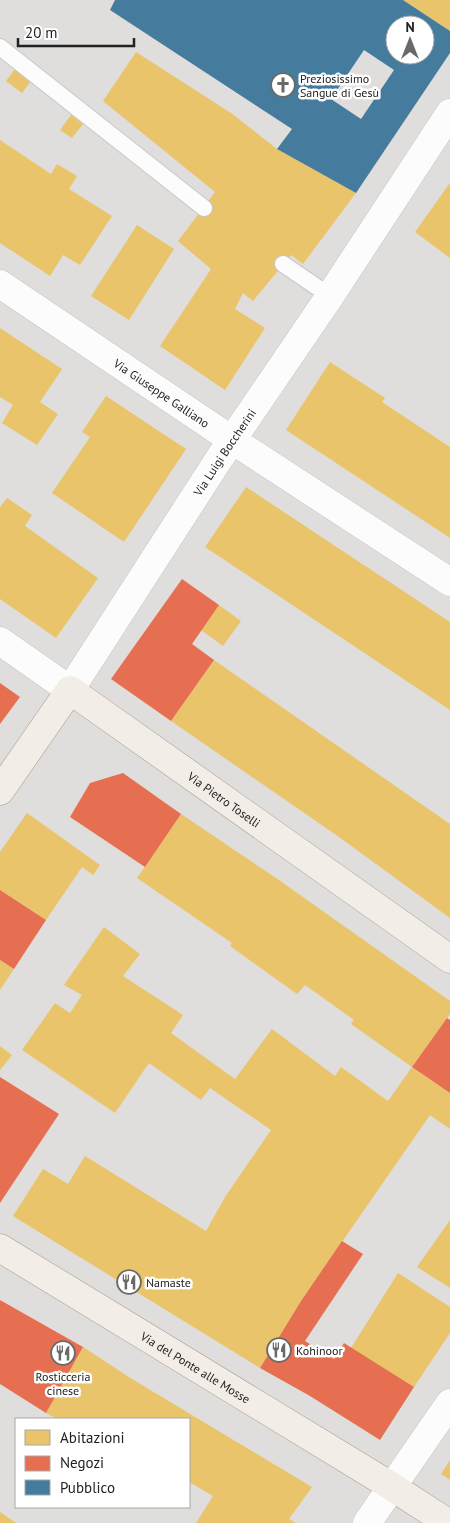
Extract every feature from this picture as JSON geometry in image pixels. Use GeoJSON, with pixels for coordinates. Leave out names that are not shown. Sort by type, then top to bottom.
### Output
{"type":"FeatureCollection","features":[{"type":"Feature","properties":{"kind":"main road","name":"Via Luigi Boccherini"},"geometry":{"type":"LineString","coordinates":[[0,791],[70,690]]}},
{"type":"Feature","properties":{"kind":"main road","name":"Via Pietro Toselli"},"geometry":{"type":"LineString","coordinates":[[70,690],[450,959]]}},
{"type":"Feature","properties":{"kind":"main road","name":"Via del Ponte alle Mosse"},"geometry":{"type":"LineString","coordinates":[[0,1248],[391,1486],[448,1523]]}},
{"type":"Feature","properties":{"kind":"street","name":"Via Luigi Boccherini"},"geometry":{"type":"LineString","coordinates":[[70,690],[232,440],[330,296],[450,113]]}},
{"type":"Feature","properties":{"kind":"street","name":"Via Giuseppe Galliano"},"geometry":{"type":"LineString","coordinates":[[0,284],[232,440],[450,582]]}},
{"type":"Feature","properties":{"kind":"street","name":"Via Pietro Toselli"},"geometry":{"type":"LineString","coordinates":[[0,642],[70,690]]}},
{"type":"Feature","properties":{"kind":"street"},"geometry":{"type":"LineString","coordinates":[[368,1523],[391,1486],[450,1402]]}},
{"type":"Feature","properties":{"kind":"lane"},"geometry":{"type":"LineString","coordinates":[[0,47],[204,208]]}},
{"type":"Feature","properties":{"kind":"lane"},"geometry":{"type":"LineString","coordinates":[[283,264],[330,296]]}},
{"type":"Feature","properties":{"kind":"shaded area"},"geometry":{"type":"Polygon","coordinates":[[[0,0],[450,0],[450,1523],[0,1523],[0,0]]]}},
{"type":"Feature","properties":{"kind":"building: Abitazioni"},"geometry":{"type":"Polygon","coordinates":[[[403,0],[450,0],[450,31],[435,21],[435,15],[426,15],[403,0]]]}},
{"type":"Feature","properties":{"kind":"building: Abitazioni"},"geometry":{"type":"Polygon","coordinates":[[[136,52],[231,113],[277,149],[356,193],[303,264],[291,255],[253,301],[243,293],[235,309],[265,328],[225,390],[160,346],[211,269],[178,241],[215,192],[103,101],[136,52]]]}},
{"type":"Feature","properties":{"kind":"building: Abitazioni"},"geometry":{"type":"Polygon","coordinates":[[[15,69],[31,81],[22,93],[6,81],[15,69]]]}},
{"type":"Feature","properties":{"kind":"building: Abitazioni"},"geometry":{"type":"Polygon","coordinates":[[[71,115],[83,124],[72,138],[60,130],[71,115]]]}},
{"type":"Feature","properties":{"kind":"building: Abitazioni"},"geometry":{"type":"Polygon","coordinates":[[[0,140],[51,174],[57,164],[77,176],[69,189],[112,216],[80,265],[63,255],[50,276],[0,243],[0,140]]]}},
{"type":"Feature","properties":{"kind":"building: Abitazioni"},"geometry":{"type":"Polygon","coordinates":[[[450,183],[450,258],[415,232],[450,183]]]}},
{"type":"Feature","properties":{"kind":"building: Abitazioni"},"geometry":{"type":"Polygon","coordinates":[[[137,225],[174,249],[129,320],[91,296],[137,225]]]}},
{"type":"Feature","properties":{"kind":"building: Abitazioni"},"geometry":{"type":"Polygon","coordinates":[[[0,328],[62,369],[40,402],[58,414],[37,445],[2,423],[13,405],[0,397],[0,328]]]}},
{"type":"Feature","properties":{"kind":"building: Abitazioni"},"geometry":{"type":"Polygon","coordinates":[[[330,362],[385,398],[382,402],[450,447],[450,538],[286,430],[330,362]]]}},
{"type":"Feature","properties":{"kind":"building: Abitazioni"},"geometry":{"type":"Polygon","coordinates":[[[106,396],[186,449],[124,542],[52,493],[90,437],[82,432],[106,396]]]}},
{"type":"Feature","properties":{"kind":"building: Abitazioni"},"geometry":{"type":"Polygon","coordinates":[[[246,487],[450,622],[450,710],[205,547],[246,487]]]}},
{"type":"Feature","properties":{"kind":"building: Abitazioni"},"geometry":{"type":"Polygon","coordinates":[[[7,498],[32,515],[25,526],[98,578],[56,638],[0,599],[0,507],[7,498]]]}},
{"type":"Feature","properties":{"kind":"building: Abitazioni"},"geometry":{"type":"Polygon","coordinates":[[[219,605],[241,621],[223,646],[201,630],[219,605]]]}},
{"type":"Feature","properties":{"kind":"building: Abitazioni"},"geometry":{"type":"Polygon","coordinates":[[[214,660],[450,824],[450,918],[339,837],[171,721],[214,660]]]}},
{"type":"Feature","properties":{"kind":"building: Abitazioni"},"geometry":{"type":"Polygon","coordinates":[[[27,813],[100,865],[93,875],[82,867],[46,920],[0,890],[0,852],[27,813]]]}},
{"type":"Feature","properties":{"kind":"building: Abitazioni"},"geometry":{"type":"Polygon","coordinates":[[[181,814],[276,878],[450,1001],[450,1014],[412,1067],[351,1024],[354,1020],[305,985],[297,994],[230,946],[232,943],[137,878],[181,814]]]}},
{"type":"Feature","properties":{"kind":"building: Abitazioni"},"geometry":{"type":"Polygon","coordinates":[[[104,927],[140,954],[123,976],[183,1015],[171,1033],[235,1079],[272,1029],[335,1076],[341,1067],[388,1101],[412,1067],[450,1093],[450,1129],[430,1115],[301,1301],[260,1368],[13,1216],[43,1169],[68,1184],[85,1156],[206,1231],[225,1197],[271,1130],[210,1088],[201,1100],[149,1063],[115,1113],[22,1050],[55,1003],[70,1013],[82,995],[64,985],[104,927]]]}},
{"type":"Feature","properties":{"kind":"building: Abitazioni"},"geometry":{"type":"Polygon","coordinates":[[[0,960],[14,969],[0,990],[0,960]]]}},
{"type":"Feature","properties":{"kind":"building: Abitazioni"},"geometry":{"type":"Polygon","coordinates":[[[0,1046],[12,1055],[0,1070],[0,1046]]]}},
{"type":"Feature","properties":{"kind":"building: Abitazioni"},"geometry":{"type":"Polygon","coordinates":[[[450,1220],[450,1288],[417,1267],[450,1220]]]}},
{"type":"Feature","properties":{"kind":"building: Abitazioni"},"geometry":{"type":"Polygon","coordinates":[[[398,1273],[450,1307],[450,1333],[414,1387],[351,1348],[398,1273]]]}},
{"type":"Feature","properties":{"kind":"building: Abitazioni"},"geometry":{"type":"Polygon","coordinates":[[[83,1347],[132,1379],[312,1487],[289,1519],[296,1523],[196,1523],[213,1496],[190,1483],[190,1418],[55,1418],[46,1413],[83,1347]]]}},
{"type":"Feature","properties":{"kind":"building: Abitazioni"},"geometry":{"type":"Polygon","coordinates":[[[450,1460],[450,1480],[441,1474],[450,1460]]]}},
{"type":"Feature","properties":{"kind":"building: Abitazioni"},"geometry":{"type":"Polygon","coordinates":[[[0,1512],[16,1523],[0,1523],[0,1512]]]}},
{"type":"Feature","properties":{"kind":"building: Negozi"},"geometry":{"type":"Polygon","coordinates":[[[182,579],[219,605],[192,644],[214,660],[171,721],[111,679],[182,579]]]}},
{"type":"Feature","properties":{"kind":"building: Negozi"},"geometry":{"type":"Polygon","coordinates":[[[0,683],[20,697],[0,724],[0,683]]]}},
{"type":"Feature","properties":{"kind":"building: Negozi"},"geometry":{"type":"Polygon","coordinates":[[[123,773],[181,814],[145,867],[70,817],[90,783],[123,773]]]}},
{"type":"Feature","properties":{"kind":"building: Negozi"},"geometry":{"type":"Polygon","coordinates":[[[0,890],[46,920],[14,969],[0,960],[0,890]]]}},
{"type":"Feature","properties":{"kind":"building: Negozi"},"geometry":{"type":"Polygon","coordinates":[[[447,1018],[450,1020],[450,1093],[412,1067],[447,1018]]]}},
{"type":"Feature","properties":{"kind":"building: Negozi"},"geometry":{"type":"Polygon","coordinates":[[[0,1077],[59,1114],[0,1203],[0,1077]]]}},
{"type":"Feature","properties":{"kind":"building: Negozi"},"geometry":{"type":"Polygon","coordinates":[[[342,1241],[363,1254],[305,1341],[334,1359],[344,1343],[414,1387],[380,1440],[310,1396],[260,1368],[301,1301],[342,1241]]]}},
{"type":"Feature","properties":{"kind":"building: Negozi"},"geometry":{"type":"Polygon","coordinates":[[[0,1300],[83,1347],[46,1413],[0,1384],[0,1300]]]}},
{"type":"Feature","properties":{"kind":"building: Pubblico","name":"Preziosissimo Sangue di Gesù"},"geometry":{"type":"Polygon","coordinates":[[[115,0],[403,0],[426,15],[385,15],[385,64],[364,50],[331,99],[361,119],[394,70],[386,65],[435,65],[435,21],[450,31],[450,53],[356,193],[277,149],[292,129],[110,10],[115,0]]]}},
{"type":"Feature","properties":{"kind":"place","name":"Preziosissimo Sangue di Gesù"},"geometry":{"type":"Point","coordinates":[283,85]}},
{"type":"Feature","properties":{"kind":"place","name":"Namaste"},"geometry":{"type":"Point","coordinates":[129,1282]}},
{"type":"Feature","properties":{"kind":"place","name":"Kohinoor"},"geometry":{"type":"Point","coordinates":[279,1350]}},
{"type":"Feature","properties":{"kind":"place","name":"Rosticceria cinese"},"geometry":{"type":"Point","coordinates":[63,1353]}}]}
